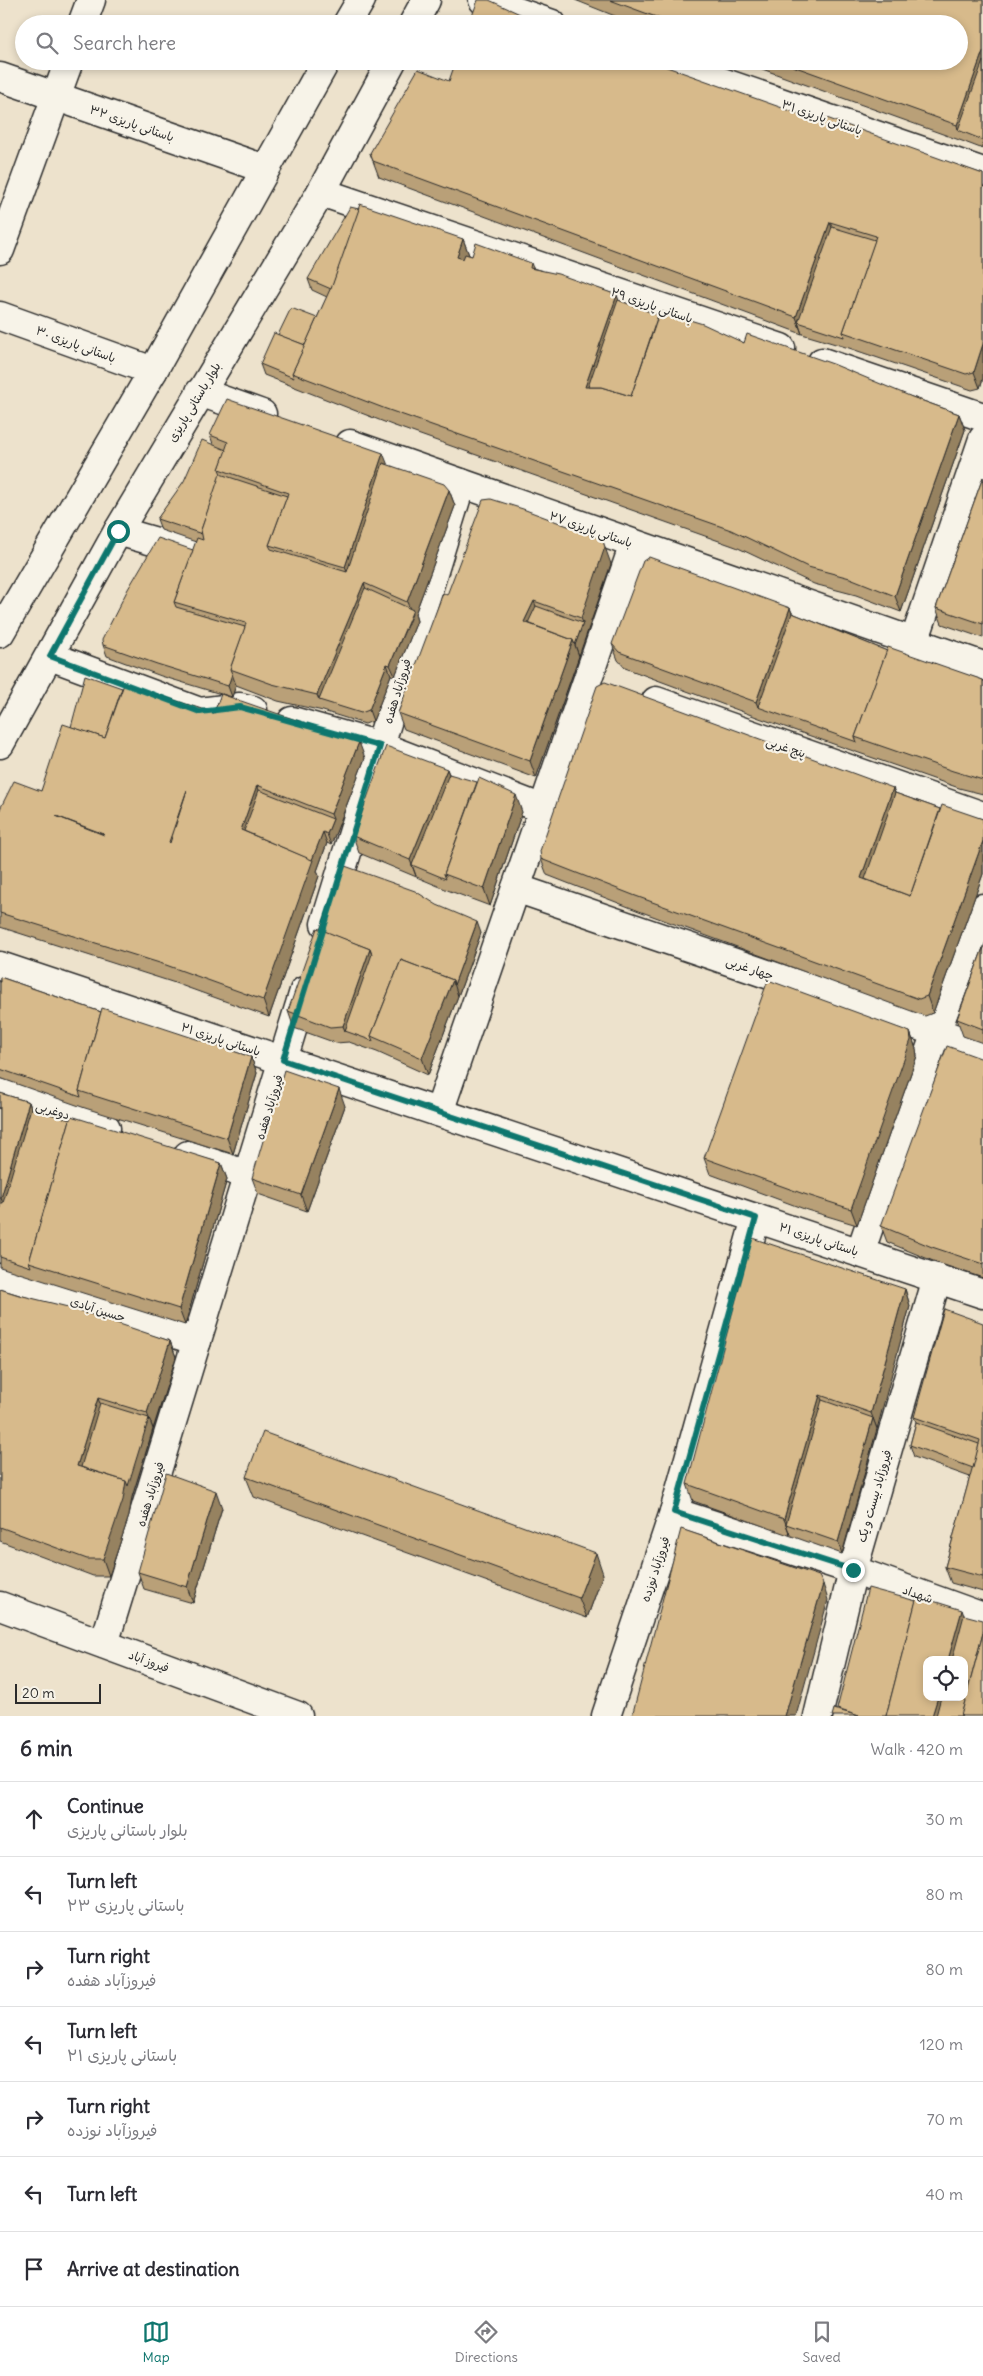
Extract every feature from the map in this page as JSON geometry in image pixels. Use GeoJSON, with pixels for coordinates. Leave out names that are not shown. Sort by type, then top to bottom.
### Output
{"type":"FeatureCollection","features":[{"type":"Feature","properties":{"kind":"street"},"geometry":{"type":"LineString","coordinates":[[85,15],[91,0]]}},
{"type":"Feature","properties":{"kind":"street"},"geometry":{"type":"LineString","coordinates":[[352,15],[361,0]]}},
{"type":"Feature","properties":{"kind":"street"},"geometry":{"type":"LineString","coordinates":[[418,15],[426,0]]}},
{"type":"Feature","properties":{"kind":"street"},"geometry":{"type":"LineString","coordinates":[[483,0],[526,15]]}},
{"type":"Feature","properties":{"kind":"street"},"geometry":{"type":"LineString","coordinates":[[0,250],[66,70]]}},
{"type":"Feature","properties":{"kind":"street"},"geometry":{"type":"LineString","coordinates":[[0,632],[153,372],[321,70]]}},
{"type":"Feature","properties":{"kind":"street","name":"بلوار باستانی پاریزی"},"geometry":{"type":"LineString","coordinates":[[0,744],[118,531],[321,192],[387,70]]}},
{"type":"Feature","properties":{"kind":"street","name":"باستانی پاریزی ۳۱"},"geometry":{"type":"LineString","coordinates":[[687,70],[983,172]]}},
{"type":"Feature","properties":{"kind":"street","name":"باستانی پاریزی ۳۲"},"geometry":{"type":"LineString","coordinates":[[0,77],[265,169]]}},
{"type":"Feature","properties":{"kind":"street","name":"باستانی پاریزی ۲۹"},"geometry":{"type":"LineString","coordinates":[[321,192],[983,417]]}},
{"type":"Feature","properties":{"kind":"street","name":"باستانی پاریزی ۳۰"},"geometry":{"type":"LineString","coordinates":[[0,316],[153,372]]}},
{"type":"Feature","properties":{"kind":"street"},"geometry":{"type":"LineString","coordinates":[[200,392],[284,421]]}},
{"type":"Feature","properties":{"kind":"street","name":"باستانی پاریزی ۲۷"},"geometry":{"type":"LineString","coordinates":[[330,437],[983,666]]}},
{"type":"Feature","properties":{"kind":"street"},"geometry":{"type":"LineString","coordinates":[[914,642],[983,439]]}},
{"type":"Feature","properties":{"kind":"street","name":"فیروزآباد هفده"},"geometry":{"type":"LineString","coordinates":[[104,1644],[461,483]]}},
{"type":"Feature","properties":{"kind":"street"},"geometry":{"type":"LineString","coordinates":[[118,531],[211,557]]}},
{"type":"Feature","properties":{"kind":"street"},"geometry":{"type":"LineString","coordinates":[[439,1112],[543,809],[598,681],[634,544]]}},
{"type":"Feature","properties":{"kind":"street"},"geometry":{"type":"LineString","coordinates":[[50,656],[200,712],[240,707],[380,746],[543,809]]}},
{"type":"Feature","properties":{"kind":"street","name":"پنج غربی"},"geometry":{"type":"LineString","coordinates":[[635,694],[983,816]]}},
{"type":"Feature","properties":{"kind":"street","name":"چهار غربی"},"geometry":{"type":"LineString","coordinates":[[516,888],[983,1048]]}},
{"type":"Feature","properties":{"kind":"street"},"geometry":{"type":"LineString","coordinates":[[860,1253],[936,1032],[983,908]]}},
{"type":"Feature","properties":{"kind":"street","name":"باستانی پاریزی ۲۱"},"geometry":{"type":"LineString","coordinates":[[0,966],[983,1294]]}},
{"type":"Feature","properties":{"kind":"street","name":"دوغربی"},"geometry":{"type":"LineString","coordinates":[[0,1093],[128,1135]]}},
{"type":"Feature","properties":{"kind":"street"},"geometry":{"type":"LineString","coordinates":[[165,1148],[248,1175]]}},
{"type":"Feature","properties":{"kind":"street","name":"فیروزآباد نوزده"},"geometry":{"type":"LineString","coordinates":[[606,1716],[674,1512],[756,1218]]}},
{"type":"Feature","properties":{"kind":"street","name":"حسین آبادی"},"geometry":{"type":"LineString","coordinates":[[0,1278],[197,1340]]}},
{"type":"Feature","properties":{"kind":"street","name":"فیروزآباد بیست و یک"},"geometry":{"type":"LineString","coordinates":[[818,1716],[853,1570],[937,1278]]}},
{"type":"Feature","properties":{"kind":"street","name":"شهداد"},"geometry":{"type":"LineString","coordinates":[[674,1512],[853,1570],[983,1617]]}},
{"type":"Feature","properties":{"kind":"street","name":"فیروز آباد"},"geometry":{"type":"LineString","coordinates":[[0,1606],[293,1715]]}},
{"type":"Feature","properties":{"kind":"building"},"geometry":{"type":"Polygon","coordinates":[[[478,0],[489,0],[522,15],[472,15],[478,0]]]}},
{"type":"Feature","properties":{"kind":"building"},"geometry":{"type":"Polygon","coordinates":[[[610,0],[983,0],[983,51],[957,125],[804,70],[968,70],[968,15],[651,15],[610,0]]]}},
{"type":"Feature","properties":{"kind":"building"},"geometry":{"type":"Polygon","coordinates":[[[983,61],[983,140],[958,130],[983,61]]]}},
{"type":"Feature","properties":{"kind":"building"},"geometry":{"type":"Polygon","coordinates":[[[417,70],[449,81],[453,70],[675,70],[819,121],[821,116],[983,174],[983,344],[974,372],[966,374],[843,332],[876,236],[830,222],[796,317],[373,161],[370,153],[417,70]]]}},
{"type":"Feature","properties":{"kind":"building"},"geometry":{"type":"Polygon","coordinates":[[[360,204],[463,239],[457,257],[463,259],[465,254],[472,256],[476,243],[531,263],[530,268],[558,274],[617,295],[585,387],[601,387],[631,396],[660,311],[703,324],[744,343],[747,334],[833,364],[912,397],[959,414],[895,596],[850,578],[808,567],[731,530],[386,409],[292,373],[332,285],[360,204]]]}},
{"type":"Feature","properties":{"kind":"building"},"geometry":{"type":"Polygon","coordinates":[[[350,207],[359,209],[331,289],[308,279],[350,207]]]}},
{"type":"Feature","properties":{"kind":"building"},"geometry":{"type":"Polygon","coordinates":[[[832,227],[875,240],[843,332],[844,337],[798,322],[832,227]]]}},
{"type":"Feature","properties":{"kind":"building"},"geometry":{"type":"Polygon","coordinates":[[[618,300],[658,315],[631,396],[601,387],[588,387],[618,300]]]}},
{"type":"Feature","properties":{"kind":"building"},"geometry":{"type":"Polygon","coordinates":[[[291,308],[317,318],[305,345],[278,335],[291,308]]]}},
{"type":"Feature","properties":{"kind":"building"},"geometry":{"type":"Polygon","coordinates":[[[274,333],[305,345],[292,373],[294,378],[260,364],[274,333]]]}},
{"type":"Feature","properties":{"kind":"building"},"geometry":{"type":"Polygon","coordinates":[[[227,399],[383,453],[345,567],[269,545],[288,493],[219,469],[228,442],[210,435],[227,399]]]}},
{"type":"Feature","properties":{"kind":"building"},"geometry":{"type":"Polygon","coordinates":[[[202,440],[226,450],[219,469],[221,474],[201,530],[202,534],[157,519],[184,481],[202,440]]]}},
{"type":"Feature","properties":{"kind":"building"},"geometry":{"type":"Polygon","coordinates":[[[383,463],[444,484],[449,490],[407,602],[364,583],[317,695],[272,684],[230,669],[246,623],[174,602],[197,538],[203,540],[201,530],[220,474],[287,496],[269,545],[271,549],[347,572],[383,463]]]}},
{"type":"Feature","properties":{"kind":"building"},"geometry":{"type":"Polygon","coordinates":[[[983,477],[983,624],[936,608],[983,477]]]}},
{"type":"Feature","properties":{"kind":"building"},"geometry":{"type":"Polygon","coordinates":[[[491,499],[602,539],[605,547],[581,618],[534,601],[524,622],[573,640],[530,761],[398,713],[443,593],[447,595],[483,500],[491,499]]]}},
{"type":"Feature","properties":{"kind":"building"},"geometry":{"type":"Polygon","coordinates":[[[158,538],[193,550],[174,602],[176,607],[245,627],[230,669],[232,674],[228,686],[103,645],[102,640],[128,589],[158,538]]]}},
{"type":"Feature","properties":{"kind":"building"},"geometry":{"type":"Polygon","coordinates":[[[649,557],[790,608],[756,702],[619,652],[612,644],[643,561],[649,557]]]}},
{"type":"Feature","properties":{"kind":"building"},"geometry":{"type":"Polygon","coordinates":[[[365,588],[413,610],[390,665],[387,664],[369,710],[361,713],[319,700],[365,588]]]}},
{"type":"Feature","properties":{"kind":"building"},"geometry":{"type":"Polygon","coordinates":[[[536,606],[583,623],[575,645],[573,640],[528,623],[536,606]]]}},
{"type":"Feature","properties":{"kind":"building"},"geometry":{"type":"Polygon","coordinates":[[[792,613],[887,651],[855,737],[857,742],[758,707],[792,613]]]}},
{"type":"Feature","properties":{"kind":"building"},"geometry":{"type":"Polygon","coordinates":[[[888,647],[983,680],[983,780],[855,737],[888,647]]]}},
{"type":"Feature","properties":{"kind":"building"},"geometry":{"type":"Polygon","coordinates":[[[85,675],[122,688],[105,738],[71,727],[85,675]]]}},
{"type":"Feature","properties":{"kind":"building"},"geometry":{"type":"Polygon","coordinates":[[[605,682],[893,788],[861,878],[910,896],[942,805],[983,819],[983,841],[927,996],[919,999],[633,895],[541,859],[540,851],[597,686],[605,682]]]}},
{"type":"Feature","properties":{"kind":"building"},"geometry":{"type":"Polygon","coordinates":[[[124,684],[214,713],[221,694],[359,742],[331,814],[257,785],[241,830],[313,860],[263,1000],[166,965],[0,913],[0,809],[14,781],[41,791],[63,724],[105,738],[124,684]],[[187,790],[169,842],[170,843],[187,790]],[[56,816],[104,835],[104,834],[56,816]]]}},
{"type":"Feature","properties":{"kind":"building"},"geometry":{"type":"Polygon","coordinates":[[[386,746],[447,769],[410,860],[353,836],[386,746]]]}},
{"type":"Feature","properties":{"kind":"building"},"geometry":{"type":"Polygon","coordinates":[[[449,774],[477,782],[444,874],[446,879],[412,865],[449,774]]]}},
{"type":"Feature","properties":{"kind":"building"},"geometry":{"type":"Polygon","coordinates":[[[479,778],[516,795],[484,889],[444,874],[479,778]]]}},
{"type":"Feature","properties":{"kind":"building"},"geometry":{"type":"Polygon","coordinates":[[[259,790],[333,819],[327,834],[323,832],[312,860],[244,831],[259,790]]]}},
{"type":"Feature","properties":{"kind":"building"},"geometry":{"type":"Polygon","coordinates":[[[895,793],[940,809],[910,896],[865,879],[895,793]]]}},
{"type":"Feature","properties":{"kind":"building"},"geometry":{"type":"Polygon","coordinates":[[[345,866],[415,891],[437,905],[477,922],[454,985],[453,980],[401,960],[371,1036],[373,1041],[345,1031],[372,954],[370,949],[320,930],[345,866]]]}},
{"type":"Feature","properties":{"kind":"building"},"geometry":{"type":"Polygon","coordinates":[[[317,928],[370,949],[343,1026],[330,1027],[288,1011],[317,928]]]}},
{"type":"Feature","properties":{"kind":"building"},"geometry":{"type":"Polygon","coordinates":[[[983,948],[983,1029],[957,1019],[983,948]]]}},
{"type":"Feature","properties":{"kind":"building"},"geometry":{"type":"Polygon","coordinates":[[[401,960],[453,980],[422,1058],[371,1036],[401,960]]]}},
{"type":"Feature","properties":{"kind":"building"},"geometry":{"type":"Polygon","coordinates":[[[0,977],[101,1012],[79,1091],[81,1097],[0,1069],[0,977]]]}},
{"type":"Feature","properties":{"kind":"building"},"geometry":{"type":"Polygon","coordinates":[[[768,980],[910,1032],[911,1040],[851,1209],[704,1158],[768,980]]]}},
{"type":"Feature","properties":{"kind":"building"},"geometry":{"type":"Polygon","coordinates":[[[102,1008],[251,1057],[227,1138],[79,1091],[102,1008]]]}},
{"type":"Feature","properties":{"kind":"building"},"geometry":{"type":"Polygon","coordinates":[[[947,1046],[983,1059],[983,1264],[932,1247],[881,1226],[947,1046]]]}},
{"type":"Feature","properties":{"kind":"building"},"geometry":{"type":"Polygon","coordinates":[[[284,1070],[339,1089],[301,1195],[252,1178],[284,1070]]]}},
{"type":"Feature","properties":{"kind":"building"},"geometry":{"type":"Polygon","coordinates":[[[0,1093],[29,1102],[1,1198],[0,1198],[0,1093]]]}},
{"type":"Feature","properties":{"kind":"building"},"geometry":{"type":"Polygon","coordinates":[[[31,1108],[70,1120],[29,1262],[31,1267],[0,1257],[0,1203],[3,1203],[31,1108]]]}},
{"type":"Feature","properties":{"kind":"building"},"geometry":{"type":"Polygon","coordinates":[[[71,1116],[221,1163],[179,1309],[29,1262],[71,1116]]]}},
{"type":"Feature","properties":{"kind":"building"},"geometry":{"type":"Polygon","coordinates":[[[752,1238],[905,1289],[871,1413],[820,1395],[784,1519],[687,1484],[752,1238]]]}},
{"type":"Feature","properties":{"kind":"building"},"geometry":{"type":"Polygon","coordinates":[[[0,1289],[72,1308],[170,1341],[147,1413],[98,1398],[77,1466],[126,1481],[123,1500],[103,1559],[87,1559],[0,1527],[0,1289]]]}},
{"type":"Feature","properties":{"kind":"building"},"geometry":{"type":"Polygon","coordinates":[[[944,1309],[983,1323],[983,1577],[945,1567],[980,1440],[914,1417],[944,1309]]]}},
{"type":"Feature","properties":{"kind":"building"},"geometry":{"type":"Polygon","coordinates":[[[822,1400],[873,1418],[838,1542],[786,1524],[822,1400]]]}},
{"type":"Feature","properties":{"kind":"building"},"geometry":{"type":"Polygon","coordinates":[[[100,1403],[149,1418],[128,1486],[126,1481],[81,1467],[100,1403]]]}},
{"type":"Feature","properties":{"kind":"building"},"geometry":{"type":"Polygon","coordinates":[[[916,1422],[979,1444],[973,1468],[910,1445],[916,1422]]]}},
{"type":"Feature","properties":{"kind":"building"},"geometry":{"type":"Polygon","coordinates":[[[263,1432],[596,1553],[579,1598],[246,1477],[263,1432]]]}},
{"type":"Feature","properties":{"kind":"building"},"geometry":{"type":"Polygon","coordinates":[[[166,1473],[216,1491],[187,1587],[138,1572],[166,1473]]]}},
{"type":"Feature","properties":{"kind":"building"},"geometry":{"type":"Polygon","coordinates":[[[681,1529],[819,1576],[823,1584],[785,1716],[632,1716],[681,1529]]]}},
{"type":"Feature","properties":{"kind":"building"},"geometry":{"type":"Polygon","coordinates":[[[868,1588],[916,1601],[886,1716],[859,1716],[837,1709],[868,1588]]]}},
{"type":"Feature","properties":{"kind":"building"},"geometry":{"type":"Polygon","coordinates":[[[917,1596],[962,1610],[949,1656],[923,1656],[923,1701],[937,1701],[932,1716],[886,1716],[917,1596]]]}},
{"type":"Feature","properties":{"kind":"building"},"geometry":{"type":"Polygon","coordinates":[[[964,1615],[983,1620],[983,1633],[968,1690],[968,1656],[953,1656],[964,1615]]]}},
{"type":"Feature","properties":{"kind":"building"},"geometry":{"type":"Polygon","coordinates":[[[983,1633],[983,1716],[961,1716],[965,1701],[968,1701],[968,1690],[983,1633]]]}},
{"type":"Feature","properties":{"kind":"building"},"geometry":{"type":"Polygon","coordinates":[[[940,1701],[965,1701],[961,1716],[936,1716],[940,1701]]]}},
{"type":"Feature","properties":{"kind":"building"},"geometry":{"type":"Polygon","coordinates":[[[834,1709],[859,1716],[832,1716],[834,1709]]]}},
{"type":"Feature","properties":{"kind":"route"},"geometry":{"type":"LineString","coordinates":[[118,531],[50,656],[200,712],[240,707],[380,746],[283,1060],[756,1218],[674,1512],[853,1570]]}}]}
